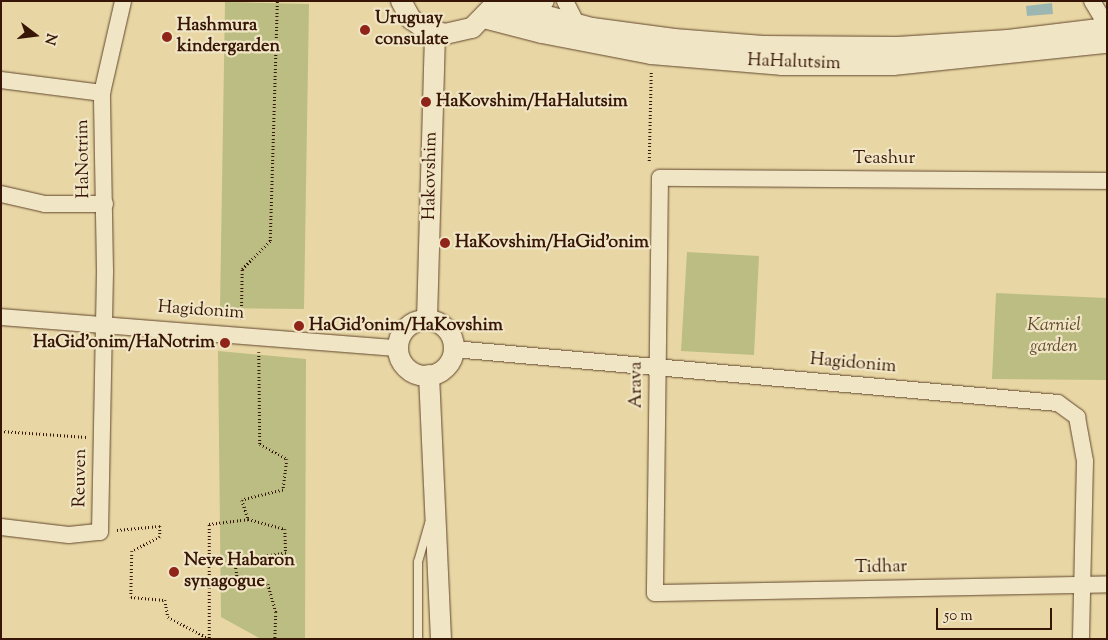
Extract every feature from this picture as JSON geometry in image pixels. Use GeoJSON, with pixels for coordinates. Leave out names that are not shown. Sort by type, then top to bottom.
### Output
{"type":"FeatureCollection","features":[{"type":"Feature","properties":{"kind":"street","name":"HaNotrim"},"geometry":{"type":"LineString","coordinates":[[104,324],[105,204],[102,93],[123,1]]}},
{"type":"Feature","properties":{"kind":"street"},"geometry":{"type":"LineString","coordinates":[[401,1],[411,19],[435,32],[459,33],[490,7]]}},
{"type":"Feature","properties":{"kind":"street"},"geometry":{"type":"LineString","coordinates":[[527,13],[546,1]]}},
{"type":"Feature","properties":{"kind":"street"},"geometry":{"type":"LineString","coordinates":[[565,1],[577,25]]}},
{"type":"Feature","properties":{"kind":"street"},"geometry":{"type":"LineString","coordinates":[[1092,1],[1107,27]]}},
{"type":"Feature","properties":{"kind":"street","name":"HaHalutsim"},"geometry":{"type":"LineString","coordinates":[[490,7],[527,13],[577,25],[674,39],[832,49],[1008,40],[1107,27]]}},
{"type":"Feature","properties":{"kind":"street","name":"HaHalutsim"},"geometry":{"type":"LineString","coordinates":[[490,7],[542,33],[651,54],[782,65],[893,65],[1107,44]]}},
{"type":"Feature","properties":{"kind":"street","name":"Hakovshim"},"geometry":{"type":"LineString","coordinates":[[428,320],[435,32]]}},
{"type":"Feature","properties":{"kind":"street"},"geometry":{"type":"LineString","coordinates":[[1,80],[102,93]]}},
{"type":"Feature","properties":{"kind":"street","name":"Teashur"},"geometry":{"type":"LineString","coordinates":[[660,178],[1107,181]]}},
{"type":"Feature","properties":{"kind":"street","name":"Arava"},"geometry":{"type":"LineString","coordinates":[[655,593],[656,366],[660,178]]}},
{"type":"Feature","properties":{"kind":"street"},"geometry":{"type":"LineString","coordinates":[[1,194],[45,204],[105,204]]}},
{"type":"Feature","properties":{"kind":"street","name":"Hagidonim"},"geometry":{"type":"LineString","coordinates":[[1,317],[259,335],[398,348]]}},
{"type":"Feature","properties":{"kind":"street"},"geometry":{"type":"LineString","coordinates":[[428,320],[444,326],[453,341],[454,350],[446,367],[429,376],[411,371],[400,357],[398,348],[400,339],[410,324],[428,320]]}},
{"type":"Feature","properties":{"kind":"street","name":"Reuven"},"geometry":{"type":"LineString","coordinates":[[1,527],[69,535],[100,532],[104,324]]}},
{"type":"Feature","properties":{"kind":"street","name":"Hagidonim"},"geometry":{"type":"LineString","coordinates":[[454,350],[656,366],[1058,403],[1077,417],[1085,461],[1081,583],[1082,639]]}},
{"type":"Feature","properties":{"kind":"street"},"geometry":{"type":"LineString","coordinates":[[429,376],[441,639]]}},
{"type":"Feature","properties":{"kind":"street","name":"Tidhar"},"geometry":{"type":"LineString","coordinates":[[655,593],[1081,583],[1107,584]]}},
{"type":"Feature","properties":{"kind":"lane"},"geometry":{"type":"LineString","coordinates":[[418,639],[418,562],[436,498]]}},
{"type":"Feature","properties":{"kind":"path"},"geometry":{"type":"LineString","coordinates":[[241,334],[242,269],[270,241],[277,1]]}},
{"type":"Feature","properties":{"kind":"path"},"geometry":{"type":"LineString","coordinates":[[649,161],[651,54]]}},
{"type":"Feature","properties":{"kind":"path"},"geometry":{"type":"LineString","coordinates":[[248,519],[242,500],[283,490],[287,459],[260,444],[259,335]]}},
{"type":"Feature","properties":{"kind":"path"},"geometry":{"type":"LineString","coordinates":[[1,430],[102,438]]}},
{"type":"Feature","properties":{"kind":"path"},"geometry":{"type":"LineString","coordinates":[[100,532],[160,526],[160,537],[132,551],[131,597],[165,600],[168,617],[210,638],[209,524],[248,519],[285,528],[286,553],[235,561],[238,584],[268,584],[276,612],[275,639]]}},
{"type":"Feature","properties":{"kind":"green space"},"geometry":{"type":"Polygon","coordinates":[[[225,2],[309,4],[304,309],[220,308],[225,2]]]}},
{"type":"Feature","properties":{"kind":"green space"},"geometry":{"type":"Polygon","coordinates":[[[687,252],[759,256],[754,355],[681,351],[687,252]]]}},
{"type":"Feature","properties":{"kind":"green space","name":"Karniel garden"},"geometry":{"type":"Polygon","coordinates":[[[996,293],[1107,298],[1107,380],[992,379],[996,293]]]}},
{"type":"Feature","properties":{"kind":"green space"},"geometry":{"type":"Polygon","coordinates":[[[218,351],[306,359],[305,639],[261,639],[221,617],[218,351]]]}},
{"type":"Feature","properties":{"kind":"water"},"geometry":{"type":"Polygon","coordinates":[[[1052,3],[1053,14],[1027,16],[1026,6],[1052,3]]]}},
{"type":"Feature","properties":{"kind":"place","name":"Uruguay consulate"},"geometry":{"type":"Point","coordinates":[365,30]}},
{"type":"Feature","properties":{"kind":"place","name":"Hashmura kindergarden"},"geometry":{"type":"Point","coordinates":[167,37]}},
{"type":"Feature","properties":{"kind":"place","name":"HaKovshim/HaHalutsim"},"geometry":{"type":"Point","coordinates":[426,102]}},
{"type":"Feature","properties":{"kind":"place","name":"HaKovshim/HaGid'onim"},"geometry":{"type":"Point","coordinates":[445,243]}},
{"type":"Feature","properties":{"kind":"place","name":"HaGid'onim/HaKovshim"},"geometry":{"type":"Point","coordinates":[299,326]}},
{"type":"Feature","properties":{"kind":"place","name":"HaGid'onim/HaNotrim"},"geometry":{"type":"Point","coordinates":[225,343]}},
{"type":"Feature","properties":{"kind":"place","name":"Neve Habaron synagogue"},"geometry":{"type":"Point","coordinates":[174,572]}}]}
